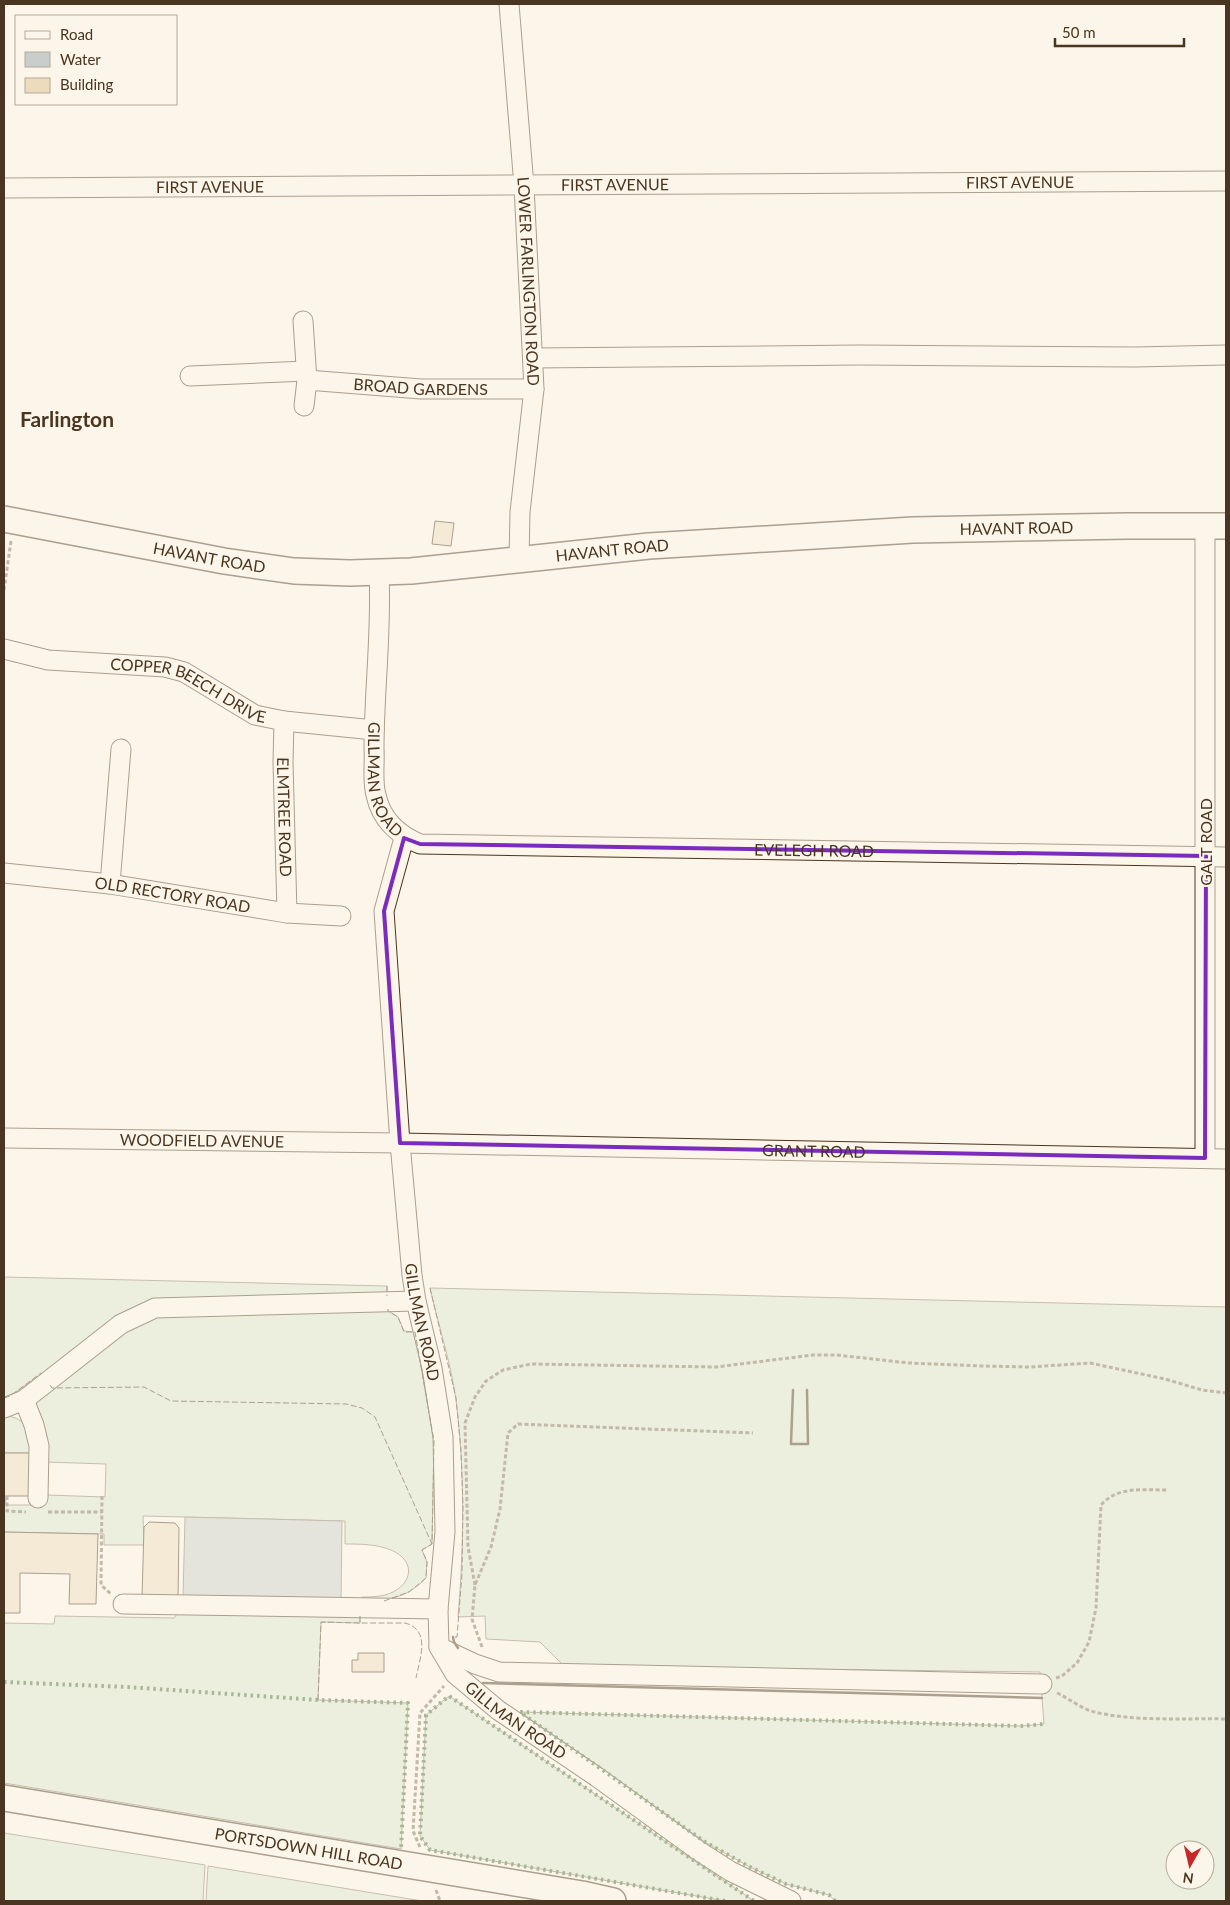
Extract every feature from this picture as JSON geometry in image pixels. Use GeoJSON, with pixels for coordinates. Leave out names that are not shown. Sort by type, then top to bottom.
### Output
{"type":"FeatureCollection","features":[{"type":"Feature","properties":{"kind":"main road","name":"HAVANT ROAD"},"geometry":{"type":"LineString","coordinates":[[4,519],[224,561],[323,573],[379,572],[460,566],[519,558],[717,541],[913,530],[1216,526]]}},
{"type":"Feature","properties":{"kind":"main road","name":"PORTSDOWN HILL ROAD"},"geometry":{"type":"LineString","coordinates":[[4,1798],[582,1894],[613,1901]]}},
{"type":"Feature","properties":{"kind":"street","name":"LOWER FARLINGTON ROAD"},"geometry":{"type":"LineString","coordinates":[[509,4],[524,186],[534,389],[520,512],[519,558]]}},
{"type":"Feature","properties":{"kind":"street","name":"FIRST AVENUE"},"geometry":{"type":"LineString","coordinates":[[4,188],[1226,181]]}},
{"type":"Feature","properties":{"kind":"street"},"geometry":{"type":"LineString","coordinates":[[303,322],[306,376],[304,406]]}},
{"type":"Feature","properties":{"kind":"street"},"geometry":{"type":"LineString","coordinates":[[533,358],[860,355],[1135,357],[1226,355]]}},
{"type":"Feature","properties":{"kind":"street","name":"BROAD GARDENS"},"geometry":{"type":"LineString","coordinates":[[190,376],[306,376],[420,389],[534,389]]}},
{"type":"Feature","properties":{"kind":"street","name":"GALT ROAD"},"geometry":{"type":"LineString","coordinates":[[1205,1158],[1206,856],[1216,526]]}},
{"type":"Feature","properties":{"kind":"street","name":"GILLMAN ROAD"},"geometry":{"type":"LineString","coordinates":[[379,572],[381,606],[374,730],[375,794],[382,812],[404,838],[384,911],[400,1143],[416,1301],[432,1368],[443,1438],[446,1532],[438,1609],[439,1647],[454,1674],[498,1710],[597,1777],[699,1851],[730,1871],[791,1901]]}},
{"type":"Feature","properties":{"kind":"street","name":"COPPER BEECH DRIVE"},"geometry":{"type":"LineString","coordinates":[[4,649],[48,660],[165,667],[184,672],[255,715],[284,721],[374,730]]}},
{"type":"Feature","properties":{"kind":"street","name":"ELMTREE ROAD"},"geometry":{"type":"LineString","coordinates":[[284,721],[283,762],[287,913]]}},
{"type":"Feature","properties":{"kind":"street"},"geometry":{"type":"LineString","coordinates":[[110,884],[121,749]]}},
{"type":"Feature","properties":{"kind":"street","name":"EVELEGH ROAD"},"geometry":{"type":"LineString","coordinates":[[404,838],[420,844],[1226,857]]}},
{"type":"Feature","properties":{"kind":"street","name":"OLD RECTORY ROAD"},"geometry":{"type":"LineString","coordinates":[[4,873],[110,884],[287,913],[341,916]]}},
{"type":"Feature","properties":{"kind":"street","name":"WOODFIELD AVENUE"},"geometry":{"type":"LineString","coordinates":[[4,1138],[400,1143]]}},
{"type":"Feature","properties":{"kind":"street","name":"GRANT ROAD"},"geometry":{"type":"LineString","coordinates":[[400,1143],[1226,1159]]}},
{"type":"Feature","properties":{"kind":"street"},"geometry":{"type":"LineString","coordinates":[[4,1408],[9,1408],[24,1400],[121,1324],[155,1308],[416,1301]]}},
{"type":"Feature","properties":{"kind":"street"},"geometry":{"type":"LineString","coordinates":[[24,1400],[34,1425],[39,1446],[38,1498]]}},
{"type":"Feature","properties":{"kind":"street"},"geometry":{"type":"LineString","coordinates":[[123,1604],[438,1609]]}},
{"type":"Feature","properties":{"kind":"street"},"geometry":{"type":"LineString","coordinates":[[439,1647],[475,1664],[499,1672],[1042,1684]]}},
{"type":"Feature","properties":{"kind":"path"},"geometry":{"type":"LineString","coordinates":[[4,590],[10,552]]}},
{"type":"Feature","properties":{"kind":"path"},"geometry":{"type":"LineString","coordinates":[[499,1672],[482,1650],[472,1618],[475,1585],[468,1547],[466,1423],[475,1397],[480,1389],[486,1381],[503,1370],[531,1364],[716,1367],[813,1355],[837,1355],[909,1363],[982,1366],[1030,1367],[1090,1363],[1165,1379],[1202,1390],[1226,1393]]}},
{"type":"Feature","properties":{"kind":"path"},"geometry":{"type":"LineString","coordinates":[[475,1585],[491,1547],[500,1509],[508,1433],[518,1424],[753,1433]]}},
{"type":"Feature","properties":{"kind":"path"},"geometry":{"type":"LineString","coordinates":[[1042,1684],[1062,1676],[1077,1663],[1089,1642],[1096,1608],[1101,1505],[1108,1497],[1126,1490],[1166,1490]]}},
{"type":"Feature","properties":{"kind":"path"},"geometry":{"type":"LineString","coordinates":[[102,1496],[101,1585],[123,1604]]}},
{"type":"Feature","properties":{"kind":"path"},"geometry":{"type":"LineString","coordinates":[[440,1901],[430,1869],[413,1830],[420,1713],[454,1674]]}},
{"type":"Feature","properties":{"kind":"path"},"geometry":{"type":"LineString","coordinates":[[1042,1684],[1089,1710],[1107,1714],[1137,1717],[1226,1718]]}},
{"type":"Feature","properties":{"kind":"highlighted area"},"geometry":{"type":"Polygon","coordinates":[[[404,838],[420,844],[1206,856],[1205,1158],[400,1143],[384,911],[404,838]]]}},
{"type":"Feature","properties":{"kind":"green space"},"geometry":{"type":"Polygon","coordinates":[[[4,1277],[387,1286],[388,1311],[398,1317],[404,1331],[415,1332],[434,1441],[432,1544],[422,1550],[427,1562],[426,1578],[412,1590],[396,1597],[361,1601],[362,1597],[376,1597],[394,1592],[406,1581],[408,1568],[406,1561],[391,1550],[374,1545],[345,1544],[345,1521],[143,1516],[144,1545],[104,1545],[104,1534],[4,1532],[4,1496],[6,1505],[45,1505],[46,1495],[105,1497],[106,1464],[45,1462],[36,1405],[39,1396],[52,1388],[42,1374],[10,1396],[4,1398],[4,1277]]]}},
{"type":"Feature","properties":{"kind":"green space"},"geometry":{"type":"Polygon","coordinates":[[[430,1288],[1226,1307],[1226,1901],[835,1901],[829,1895],[786,1884],[705,1842],[520,1712],[1021,1726],[1044,1724],[1040,1672],[564,1666],[540,1642],[486,1639],[485,1616],[458,1617],[463,1508],[459,1427],[451,1372],[430,1288]]]}},
{"type":"Feature","properties":{"kind":"green space"},"geometry":{"type":"Polygon","coordinates":[[[4,1415],[16,1418],[27,1425],[33,1453],[4,1453],[4,1415]]]}},
{"type":"Feature","properties":{"kind":"green space"},"geometry":{"type":"Polygon","coordinates":[[[180,1610],[360,1613],[360,1623],[321,1622],[318,1700],[408,1703],[401,1849],[4,1783],[4,1623],[54,1624],[55,1616],[174,1618],[180,1610]]]}},
{"type":"Feature","properties":{"kind":"green space"},"geometry":{"type":"Polygon","coordinates":[[[449,1696],[754,1901],[725,1901],[430,1850],[420,1836],[426,1715],[449,1696]]]}},
{"type":"Feature","properties":{"kind":"green space"},"geometry":{"type":"Polygon","coordinates":[[[4,1833],[205,1865],[203,1901],[4,1901],[4,1833]]]}},
{"type":"Feature","properties":{"kind":"green space"},"geometry":{"type":"Polygon","coordinates":[[[208,1866],[422,1901],[206,1901],[208,1866]]]}},
{"type":"Feature","properties":{"kind":"water"},"geometry":{"type":"Polygon","coordinates":[[[185,1517],[342,1521],[341,1601],[183,1597],[185,1517]]]}},
{"type":"Feature","properties":{"kind":"building"},"geometry":{"type":"Polygon","coordinates":[[[435,521],[454,523],[451,546],[432,544],[435,521]]]}},
{"type":"Feature","properties":{"kind":"building"},"geometry":{"type":"Polygon","coordinates":[[[4,1453],[33,1453],[32,1496],[4,1496],[4,1453]]]}},
{"type":"Feature","properties":{"kind":"building"},"geometry":{"type":"Polygon","coordinates":[[[149,1522],[175,1523],[179,1528],[178,1599],[142,1598],[144,1527],[149,1522]]]}},
{"type":"Feature","properties":{"kind":"building"},"geometry":{"type":"Polygon","coordinates":[[[4,1532],[98,1534],[96,1604],[69,1604],[70,1574],[20,1573],[20,1613],[4,1613],[4,1532]]]}},
{"type":"Feature","properties":{"kind":"building"},"geometry":{"type":"Polygon","coordinates":[[[358,1653],[384,1653],[384,1672],[352,1672],[352,1660],[358,1660],[358,1653]]]}},
{"type":"Feature","properties":{"kind":"hedge"},"geometry":{"type":"LineString","coordinates":[[4,1682],[127,1687],[318,1700],[408,1703],[401,1849]]}},
{"type":"Feature","properties":{"kind":"hedge"},"geometry":{"type":"LineString","coordinates":[[725,1901],[430,1850],[420,1836],[426,1715],[449,1696],[754,1901]]}},
{"type":"Feature","properties":{"kind":"hedge"},"geometry":{"type":"LineString","coordinates":[[835,1901],[829,1895],[786,1884],[705,1842],[520,1712],[1021,1726],[1044,1724]]}},
{"type":"Feature","properties":{"kind":"fence"},"geometry":{"type":"LineString","coordinates":[[387,1286],[387,1296]]}},
{"type":"Feature","properties":{"kind":"fence"},"geometry":{"type":"LineString","coordinates":[[430,1288],[456,1398],[461,1450],[463,1506],[462,1574],[457,1637],[453,1637]]}},
{"type":"Feature","properties":{"kind":"fence"},"geometry":{"type":"LineString","coordinates":[[384,1601],[409,1592],[426,1578],[427,1562],[422,1550],[432,1544],[434,1441],[415,1332],[404,1332],[398,1317],[388,1311],[388,1309]]}},
{"type":"Feature","properties":{"kind":"fence"},"geometry":{"type":"LineString","coordinates":[[4,1398],[10,1396],[41,1373]]}},
{"type":"Feature","properties":{"kind":"fence"},"geometry":{"type":"LineString","coordinates":[[50,1385],[52,1388],[144,1387],[171,1401],[346,1404],[362,1408],[375,1417],[432,1544]]}},
{"type":"Feature","properties":{"kind":"fence"},"geometry":{"type":"LineString","coordinates":[[360,1616],[360,1623],[405,1623],[418,1632],[422,1646],[416,1678]]}},
{"type":"Feature","properties":{"kind":"fence"},"geometry":{"type":"LineString","coordinates":[[318,1700],[321,1622],[360,1623]]}},
{"type":"Feature","properties":{"kind":"wall"},"geometry":{"type":"LineString","coordinates":[[793,1390],[791,1444],[808,1444],[807,1390]]}},
{"type":"Feature","properties":{"kind":"wall"},"geometry":{"type":"LineString","coordinates":[[453,1637],[458,1648]]}},
{"type":"Feature","properties":{"kind":"wall"},"geometry":{"type":"LineString","coordinates":[[483,1683],[1042,1698]]}},
{"type":"Feature","properties":{"kind":"district","name":"Farlington"},"geometry":{"type":"Point","coordinates":[67,420]}}]}
